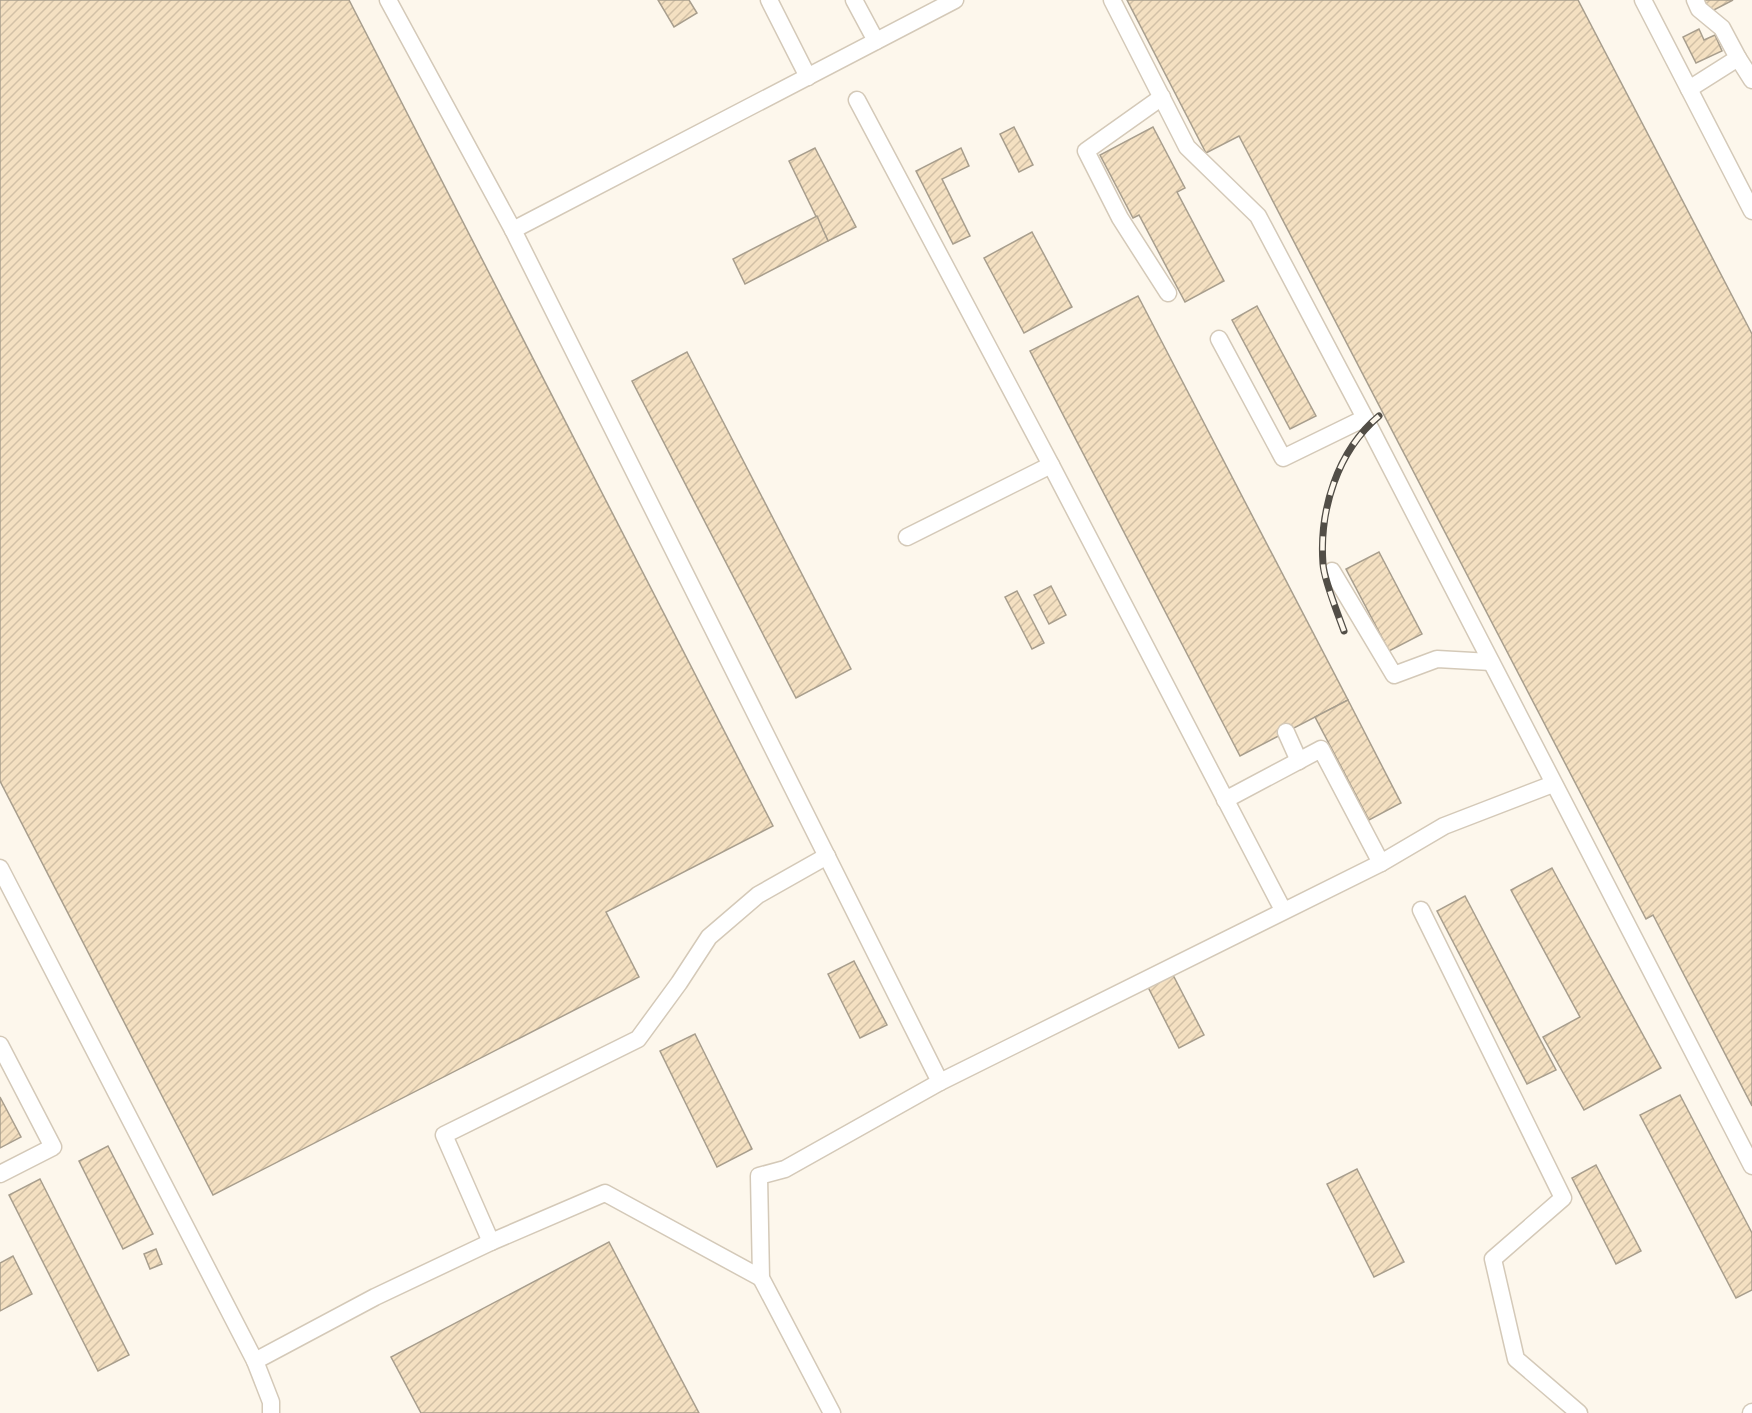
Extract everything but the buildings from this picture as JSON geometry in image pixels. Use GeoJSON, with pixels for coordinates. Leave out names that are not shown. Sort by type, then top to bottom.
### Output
{"type":"FeatureCollection","features":[{"type":"Feature","properties":{"kind":"lane"},"geometry":{"type":"LineString","coordinates":[[388,0],[513,230],[940,1082]]}},
{"type":"Feature","properties":{"kind":"lane"},"geometry":{"type":"LineString","coordinates":[[769,0],[808,76]]}},
{"type":"Feature","properties":{"kind":"lane"},"geometry":{"type":"LineString","coordinates":[[854,0],[876,41]]}},
{"type":"Feature","properties":{"kind":"lane"},"geometry":{"type":"LineString","coordinates":[[513,230],[955,0]]}},
{"type":"Feature","properties":{"kind":"lane"},"geometry":{"type":"LineString","coordinates":[[1112,0],[1187,147],[1258,216],[1752,1166]]}},
{"type":"Feature","properties":{"kind":"lane"},"geometry":{"type":"LineString","coordinates":[[1643,0],[1752,211]]}},
{"type":"Feature","properties":{"kind":"lane"},"geometry":{"type":"LineString","coordinates":[[1695,0],[1700,9],[1722,27],[1752,80]]}},
{"type":"Feature","properties":{"kind":"lane"},"geometry":{"type":"LineString","coordinates":[[1689,89],[1738,58]]}},
{"type":"Feature","properties":{"kind":"lane"},"geometry":{"type":"LineString","coordinates":[[1162,97],[1086,151],[1120,218],[1168,293]]}},
{"type":"Feature","properties":{"kind":"lane"},"geometry":{"type":"LineString","coordinates":[[858,100],[1283,910]]}},
{"type":"Feature","properties":{"kind":"lane"},"geometry":{"type":"LineString","coordinates":[[1219,339],[1283,458],[1365,418]]}},
{"type":"Feature","properties":{"kind":"lane"},"geometry":{"type":"LineString","coordinates":[[907,537],[1051,465]]}},
{"type":"Feature","properties":{"kind":"lane"},"geometry":{"type":"LineString","coordinates":[[1332,571],[1394,675],[1437,659],[1491,662]]}},
{"type":"Feature","properties":{"kind":"lane"},"geometry":{"type":"LineString","coordinates":[[1286,732],[1299,761]]}},
{"type":"Feature","properties":{"kind":"lane"},"geometry":{"type":"LineString","coordinates":[[1225,800],[1321,749],[1381,863]]}},
{"type":"Feature","properties":{"kind":"lane"},"geometry":{"type":"LineString","coordinates":[[832,1413],[761,1278],[759,1176],[785,1169],[940,1082],[1381,863],[1444,826],[1553,784]]}},
{"type":"Feature","properties":{"kind":"lane"},"geometry":{"type":"LineString","coordinates":[[491,1242],[444,1135],[638,1039],[709,937],[758,895],[827,856]]}},
{"type":"Feature","properties":{"kind":"lane"},"geometry":{"type":"LineString","coordinates":[[0,868],[255,1361],[271,1402],[271,1413]]}},
{"type":"Feature","properties":{"kind":"lane"},"geometry":{"type":"LineString","coordinates":[[1421,910],[1563,1198],[1493,1259],[1516,1359],[1579,1413]]}},
{"type":"Feature","properties":{"kind":"lane"},"geometry":{"type":"LineString","coordinates":[[0,1045],[53,1147],[0,1174]]}},
{"type":"Feature","properties":{"kind":"lane"},"geometry":{"type":"LineString","coordinates":[[255,1361],[375,1297],[491,1242],[605,1193],[761,1278]]}},
{"type":"Feature","properties":{"kind":"railway"},"geometry":{"type":"LineString","coordinates":[[1344,631],[1324,571],[1324,523],[1334,483],[1342,464],[1364,430],[1379,416]]}}]}
